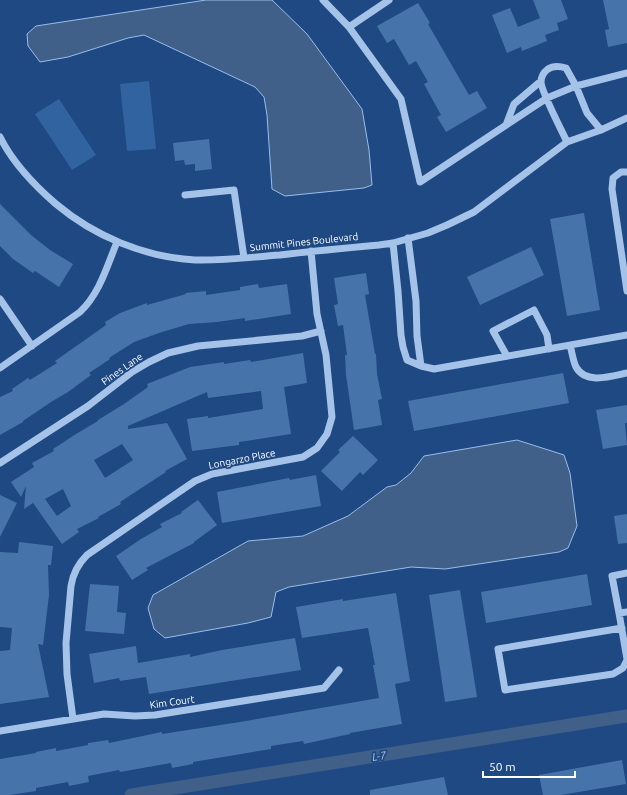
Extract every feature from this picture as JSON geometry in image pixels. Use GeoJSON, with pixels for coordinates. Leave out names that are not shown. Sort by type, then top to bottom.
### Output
{"type":"FeatureCollection","features":[{"type":"Feature","properties":{"kind":"street"},"geometry":{"type":"LineString","coordinates":[[324,0],[349,27],[401,99],[420,182],[547,98],[576,86],[627,73]]}},
{"type":"Feature","properties":{"kind":"street"},"geometry":{"type":"LineString","coordinates":[[349,27],[389,0]]}},
{"type":"Feature","properties":{"kind":"street"},"geometry":{"type":"LineString","coordinates":[[506,125],[514,104],[541,81],[545,71],[550,68],[561,66],[566,68],[576,86],[586,113],[601,130]]}},
{"type":"Feature","properties":{"kind":"street"},"geometry":{"type":"LineString","coordinates":[[541,81],[542,87],[567,142]]}},
{"type":"Feature","properties":{"kind":"street","name":"Summit Pines Boulevard"},"geometry":{"type":"LineString","coordinates":[[0,137],[24,172],[44,194],[67,213],[91,229],[117,242],[136,249],[165,256],[187,259],[223,260],[311,252],[393,242],[428,233],[474,212],[567,142],[626,120]]}},
{"type":"Feature","properties":{"kind":"street"},"geometry":{"type":"LineString","coordinates":[[627,172],[621,172],[613,178],[612,189],[627,291]]}},
{"type":"Feature","properties":{"kind":"street"},"geometry":{"type":"LineString","coordinates":[[185,195],[234,190],[244,258]]}},
{"type":"Feature","properties":{"kind":"street"},"geometry":{"type":"LineString","coordinates":[[408,238],[416,301],[417,336],[421,366]]}},
{"type":"Feature","properties":{"kind":"street"},"geometry":{"type":"LineString","coordinates":[[0,368],[80,312],[87,305],[98,288],[117,242]]}},
{"type":"Feature","properties":{"kind":"street"},"geometry":{"type":"LineString","coordinates":[[393,242],[403,347],[407,360],[421,366],[434,369],[627,335]]}},
{"type":"Feature","properties":{"kind":"street","name":"Longarzo Place"},"geometry":{"type":"LineString","coordinates":[[73,719],[67,674],[66,644],[71,586],[76,568],[87,556],[195,481],[212,474],[295,459],[310,453],[317,448],[328,434],[332,418],[326,355],[317,314],[311,252]]}},
{"type":"Feature","properties":{"kind":"street"},"geometry":{"type":"LineString","coordinates":[[0,299],[32,346]]}},
{"type":"Feature","properties":{"kind":"street"},"geometry":{"type":"LineString","coordinates":[[507,356],[493,331],[534,310],[547,335],[549,349]]}},
{"type":"Feature","properties":{"kind":"street","name":"Pines Lane"},"geometry":{"type":"LineString","coordinates":[[0,463],[88,406],[132,372],[168,353],[198,346],[302,336],[321,331]]}},
{"type":"Feature","properties":{"kind":"street"},"geometry":{"type":"LineString","coordinates":[[570,345],[576,367],[583,374],[600,378],[627,373]]}},
{"type":"Feature","properties":{"kind":"street"},"geometry":{"type":"LineString","coordinates":[[622,628],[498,649],[505,690],[613,674],[623,668],[627,659],[622,628],[623,613],[612,576],[627,573]]}},
{"type":"Feature","properties":{"kind":"street","name":"Kim Court"},"geometry":{"type":"LineString","coordinates":[[0,730],[104,714],[135,716],[155,715],[324,688],[339,670]]}},
{"type":"Feature","properties":{"kind":"shaded area"},"geometry":{"type":"Polygon","coordinates":[[[206,0],[272,0],[307,34],[362,109],[369,150],[372,185],[364,188],[285,196],[272,189],[267,115],[264,97],[255,87],[144,35],[128,38],[68,57],[40,62],[28,46],[27,34],[36,26],[206,0]]]}},
{"type":"Feature","properties":{"kind":"shaded area"},"geometry":{"type":"Polygon","coordinates":[[[149,81],[156,149],[127,151],[120,84],[149,81]]]}},
{"type":"Feature","properties":{"kind":"shaded area"},"geometry":{"type":"Polygon","coordinates":[[[59,99],[96,155],[72,170],[35,114],[59,99]]]}},
{"type":"Feature","properties":{"kind":"shaded area"},"geometry":{"type":"Polygon","coordinates":[[[517,440],[564,455],[570,473],[577,526],[568,548],[559,552],[445,569],[411,567],[289,587],[276,592],[271,617],[248,623],[165,638],[154,629],[148,608],[153,595],[248,541],[303,536],[348,516],[387,487],[396,485],[411,473],[424,456],[517,440]]]}},
{"type":"Feature","properties":{"kind":"building"},"geometry":{"type":"Polygon","coordinates":[[[533,0],[561,0],[568,19],[557,23],[559,30],[545,35],[547,41],[522,51],[521,47],[507,53],[492,15],[510,8],[518,27],[540,18],[533,0]]]}},
{"type":"Feature","properties":{"kind":"building"},"geometry":{"type":"Polygon","coordinates":[[[603,0],[627,0],[627,43],[608,47],[605,30],[609,29],[603,0]]]}},
{"type":"Feature","properties":{"kind":"building"},"geometry":{"type":"Polygon","coordinates":[[[418,3],[430,23],[428,24],[469,95],[477,91],[487,108],[446,132],[437,117],[441,115],[424,84],[428,82],[416,61],[409,65],[394,39],[387,43],[377,26],[418,3]]]}},
{"type":"Feature","properties":{"kind":"building"},"geometry":{"type":"Polygon","coordinates":[[[209,139],[212,169],[195,171],[195,164],[185,165],[184,160],[175,161],[173,143],[209,139]]]}},
{"type":"Feature","properties":{"kind":"building"},"geometry":{"type":"Polygon","coordinates":[[[0,204],[31,235],[50,250],[73,264],[59,287],[35,271],[33,273],[13,259],[0,246],[0,204]]]}},
{"type":"Feature","properties":{"kind":"building"},"geometry":{"type":"Polygon","coordinates":[[[584,213],[600,310],[567,316],[550,219],[584,213]]]}},
{"type":"Feature","properties":{"kind":"building"},"geometry":{"type":"Polygon","coordinates":[[[531,247],[544,275],[480,305],[467,277],[531,247]]]}},
{"type":"Feature","properties":{"kind":"building"},"geometry":{"type":"Polygon","coordinates":[[[366,273],[369,294],[365,295],[376,354],[377,374],[382,399],[378,400],[382,425],[354,430],[346,375],[345,355],[347,355],[343,325],[338,326],[334,305],[338,304],[334,278],[366,273]]]}},
{"type":"Feature","properties":{"kind":"building"},"geometry":{"type":"Polygon","coordinates":[[[258,284],[259,288],[287,284],[291,314],[245,321],[245,318],[189,324],[134,342],[89,373],[91,375],[68,392],[23,422],[0,435],[0,397],[13,391],[12,389],[28,378],[30,380],[57,363],[55,361],[106,325],[105,322],[120,313],[147,303],[147,305],[186,294],[185,293],[206,291],[206,295],[240,290],[240,287],[258,284]]]}},
{"type":"Feature","properties":{"kind":"building"},"geometry":{"type":"Polygon","coordinates":[[[303,353],[307,383],[284,387],[291,434],[239,442],[239,445],[192,451],[187,419],[208,416],[208,418],[263,409],[261,391],[208,398],[207,392],[128,426],[128,429],[167,423],[187,459],[165,471],[166,472],[120,502],[121,504],[98,517],[99,518],[77,529],[79,532],[62,544],[33,503],[24,509],[26,486],[21,497],[11,482],[34,467],[32,463],[54,451],[53,449],[124,404],[148,387],[147,384],[190,367],[224,362],[224,364],[250,360],[251,362],[303,353]],[[122,444],[94,460],[105,478],[133,460],[122,444]],[[63,489],[45,499],[57,516],[71,506],[63,489]]]}},
{"type":"Feature","properties":{"kind":"building"},"geometry":{"type":"Polygon","coordinates":[[[563,373],[569,403],[414,431],[408,401],[563,373]]]}},
{"type":"Feature","properties":{"kind":"building"},"geometry":{"type":"Polygon","coordinates":[[[627,405],[627,423],[625,423],[627,445],[603,449],[596,410],[627,405]]]}},
{"type":"Feature","properties":{"kind":"building"},"geometry":{"type":"Polygon","coordinates":[[[353,436],[378,460],[363,475],[360,472],[342,491],[321,471],[340,452],[338,450],[353,436]]]}},
{"type":"Feature","properties":{"kind":"building"},"geometry":{"type":"Polygon","coordinates":[[[316,475],[321,506],[222,523],[217,492],[289,478],[290,480],[316,475]]]}},
{"type":"Feature","properties":{"kind":"building"},"geometry":{"type":"Polygon","coordinates":[[[0,495],[17,503],[0,537],[0,495]]]}},
{"type":"Feature","properties":{"kind":"building"},"geometry":{"type":"Polygon","coordinates":[[[198,500],[217,525],[194,543],[146,568],[148,570],[132,580],[116,556],[162,527],[160,524],[182,513],[181,512],[198,500]]]}},
{"type":"Feature","properties":{"kind":"building"},"geometry":{"type":"Polygon","coordinates":[[[627,514],[627,543],[618,544],[614,516],[627,514]]]}},
{"type":"Feature","properties":{"kind":"building"},"geometry":{"type":"Polygon","coordinates":[[[19,542],[53,546],[51,565],[48,565],[49,595],[43,645],[38,644],[49,697],[0,704],[0,651],[10,650],[12,628],[0,627],[0,552],[18,553],[19,542]]]}},
{"type":"Feature","properties":{"kind":"building"},"geometry":{"type":"Polygon","coordinates":[[[587,574],[592,605],[486,623],[481,592],[587,574]]]}},
{"type":"Feature","properties":{"kind":"building"},"geometry":{"type":"Polygon","coordinates":[[[90,584],[119,586],[117,612],[126,613],[124,634],[85,631],[90,584]]]}},
{"type":"Feature","properties":{"kind":"building"},"geometry":{"type":"Polygon","coordinates":[[[460,590],[477,697],[445,702],[429,595],[460,590]]]}},
{"type":"Feature","properties":{"kind":"building"},"geometry":{"type":"Polygon","coordinates":[[[396,593],[410,681],[395,684],[402,724],[350,733],[304,744],[303,741],[271,746],[271,749],[193,762],[193,764],[172,768],[171,763],[120,772],[119,770],[88,776],[89,782],[69,786],[68,782],[36,788],[36,791],[0,795],[0,759],[56,748],[56,751],[88,745],[88,743],[108,740],[109,743],[162,732],[162,734],[240,722],[379,698],[368,628],[302,638],[296,607],[343,599],[343,601],[396,593]]]}},
{"type":"Feature","properties":{"kind":"building"},"geometry":{"type":"Polygon","coordinates":[[[295,638],[301,670],[149,694],[146,677],[120,681],[119,678],[94,683],[89,654],[136,646],[138,663],[190,654],[190,657],[295,638]]]}},
{"type":"Feature","properties":{"kind":"building"},"geometry":{"type":"Polygon","coordinates":[[[622,760],[626,784],[561,795],[543,795],[539,775],[622,760]]]}},
{"type":"Feature","properties":{"kind":"building"},"geometry":{"type":"Polygon","coordinates":[[[444,777],[448,795],[370,795],[370,790],[444,777]]]}},
{"type":"Feature","properties":{"kind":"waterway","name":"L-7"},"geometry":{"type":"LineString","coordinates":[[131,795],[627,716]]}}]}
